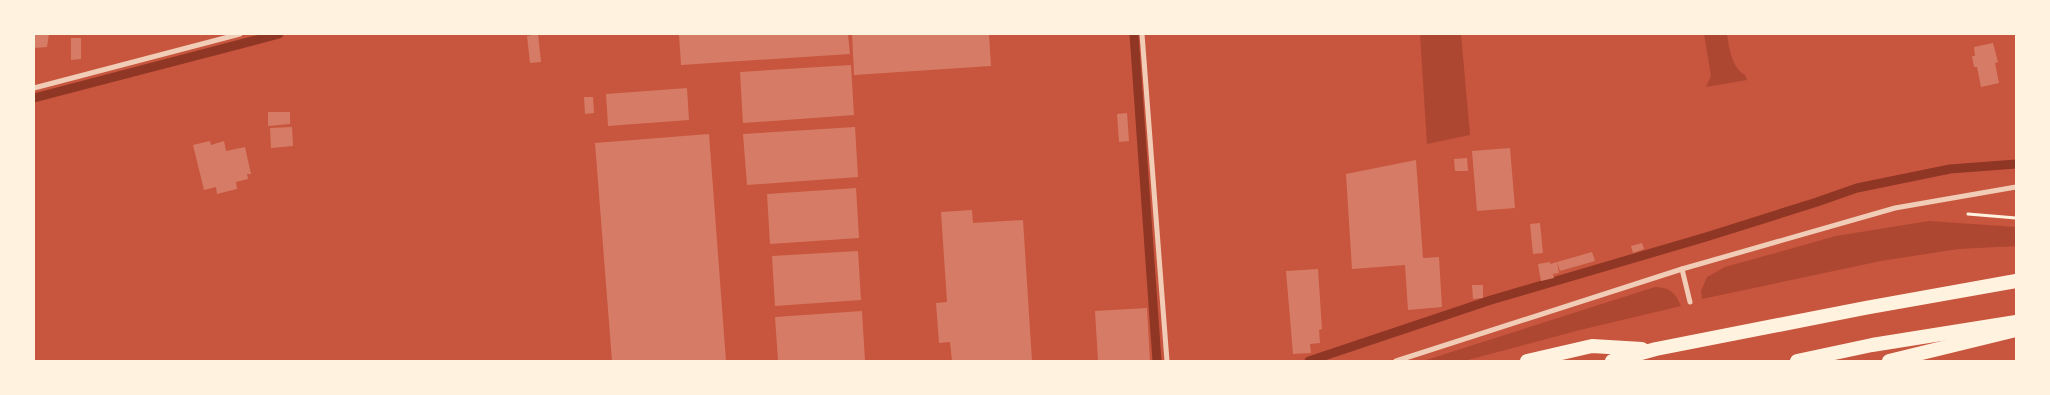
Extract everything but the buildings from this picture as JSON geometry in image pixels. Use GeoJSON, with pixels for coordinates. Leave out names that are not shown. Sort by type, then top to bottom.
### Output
{"type":"FeatureCollection","features":[{"type":"Feature","properties":{"kind":"highway"},"geometry":{"type":"LineString","coordinates":[[1612,361],[1656,349],[2016,281]]}},
{"type":"Feature","properties":{"kind":"highway"},"geometry":{"type":"LineString","coordinates":[[1797,361],[1872,345],[2016,322]]}},
{"type":"Feature","properties":{"kind":"highway"},"geometry":{"type":"LineString","coordinates":[[1889,361],[2016,330]]}},
{"type":"Feature","properties":{"kind":"highway"},"geometry":{"type":"LineString","coordinates":[[1528,361],[1592,346],[1656,349]]}},
{"type":"Feature","properties":{"kind":"street"},"geometry":{"type":"LineString","coordinates":[[34,88],[240,34]]}},
{"type":"Feature","properties":{"kind":"street"},"geometry":{"type":"LineString","coordinates":[[1142,34],[1168,361]]}},
{"type":"Feature","properties":{"kind":"street"},"geometry":{"type":"LineString","coordinates":[[1396,361],[1682,268],[1895,208],[2016,187]]}},
{"type":"Feature","properties":{"kind":"street"},"geometry":{"type":"LineString","coordinates":[[1682,268],[1690,302]]}},
{"type":"Feature","properties":{"kind":"shaded area"},"geometry":{"type":"Polygon","coordinates":[[[1420,34],[1461,34],[1470,135],[1427,144],[1420,34]]]}},
{"type":"Feature","properties":{"kind":"shaded area"},"geometry":{"type":"Polygon","coordinates":[[[1704,34],[1727,34],[1734,63],[1747,80],[1706,87],[1711,76],[1704,34]]]}},
{"type":"Feature","properties":{"kind":"shaded area"},"geometry":{"type":"Polygon","coordinates":[[[1929,221],[2016,227],[2016,246],[1958,249],[1881,261],[1702,299],[1701,291],[1707,277],[1725,267],[1836,236],[1929,221]]]}},
{"type":"Feature","properties":{"kind":"shaded area"},"geometry":{"type":"Polygon","coordinates":[[[1655,287],[1664,288],[1671,292],[1681,306],[1580,330],[1464,361],[1423,361],[1655,287]]]}},
{"type":"Feature","properties":{"kind":"waterway"},"geometry":{"type":"LineString","coordinates":[[34,98],[279,34]]}},
{"type":"Feature","properties":{"kind":"waterway"},"geometry":{"type":"LineString","coordinates":[[1134,34],[1157,361]]}},
{"type":"Feature","properties":{"kind":"waterway"},"geometry":{"type":"LineString","coordinates":[[1309,361],[1491,300],[1706,237],[1857,188],[1950,169],[2016,164]]}}]}
